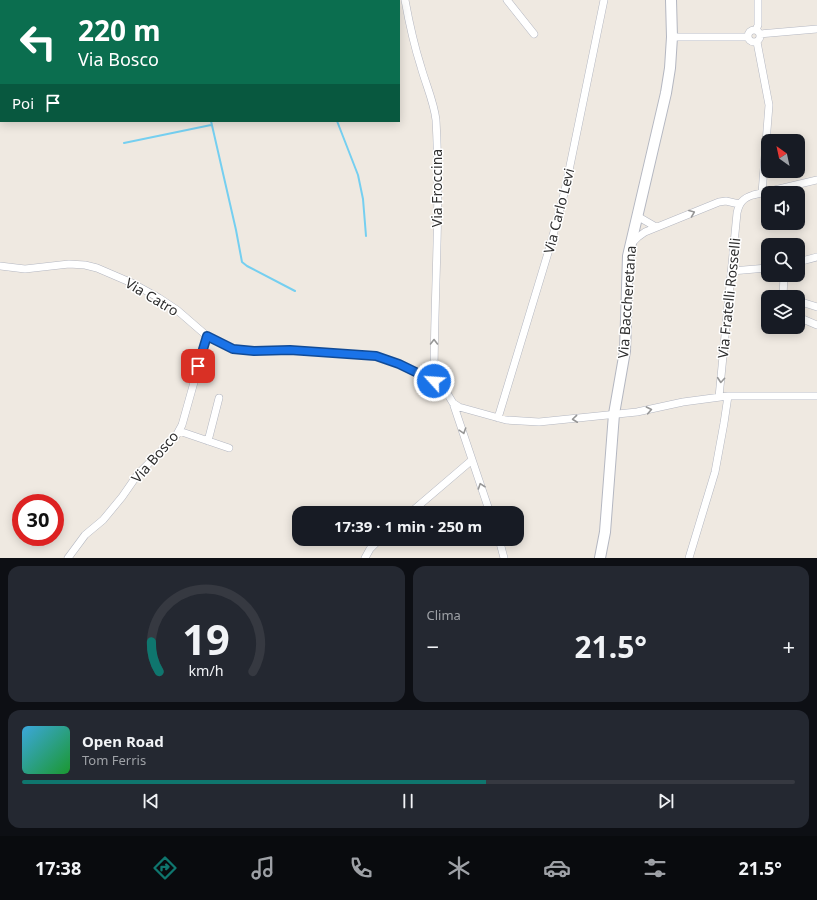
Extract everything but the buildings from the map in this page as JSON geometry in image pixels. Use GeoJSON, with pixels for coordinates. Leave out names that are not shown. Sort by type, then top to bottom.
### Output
{"type":"FeatureCollection","features":[{"type":"Feature","properties":{"kind":"street","name":"Via Froccina"},"geometry":{"type":"LineString","coordinates":[[405,0],[420,65],[433,103],[436,129],[438,250],[434,328],[434,381]]}},
{"type":"Feature","properties":{"kind":"street"},"geometry":{"type":"LineString","coordinates":[[507,0],[534,34]]}},
{"type":"Feature","properties":{"kind":"street","name":"Via Carlo Levi"},"geometry":{"type":"LineString","coordinates":[[498,418],[551,243],[565,190],[604,0]]}},
{"type":"Feature","properties":{"kind":"street","name":"Via Baccheretana"},"geometry":{"type":"LineString","coordinates":[[600,558],[604,532],[614,414],[625,351],[628,256],[666,94],[670,68],[672,37],[671,0]]}},
{"type":"Feature","properties":{"kind":"street"},"geometry":{"type":"LineString","coordinates":[[758,0],[758,36],[769,104],[763,186]]}},
{"type":"Feature","properties":{"kind":"street"},"geometry":{"type":"LineString","coordinates":[[672,37],[748,37],[750,31],[758,36],[817,29]]}},
{"type":"Feature","properties":{"kind":"street"},"geometry":{"type":"LineString","coordinates":[[792,186],[817,180]]}},
{"type":"Feature","properties":{"kind":"street"},"geometry":{"type":"LineString","coordinates":[[630,245],[638,237],[656,227],[719,202],[741,202],[750,196],[761,193]]}},
{"type":"Feature","properties":{"kind":"street","name":"Via Fratelli Rosselli"},"geometry":{"type":"LineString","coordinates":[[719,397],[737,213],[741,202]]}},
{"type":"Feature","properties":{"kind":"street"},"geometry":{"type":"LineString","coordinates":[[637,216],[656,227]]}},
{"type":"Feature","properties":{"kind":"street"},"geometry":{"type":"LineString","coordinates":[[805,261],[817,258]]}},
{"type":"Feature","properties":{"kind":"street","name":"Via Catro"},"geometry":{"type":"LineString","coordinates":[[0,266],[25,268],[69,264],[85,265],[97,268],[132,283],[159,298],[177,310],[207,336],[233,349],[254,351],[290,350],[376,356],[399,364],[434,381],[447,393],[453,403]]}},
{"type":"Feature","properties":{"kind":"street"},"geometry":{"type":"LineString","coordinates":[[732,271],[761,269]]}},
{"type":"Feature","properties":{"kind":"street"},"geometry":{"type":"LineString","coordinates":[[805,303],[817,307]]}},
{"type":"Feature","properties":{"kind":"street"},"geometry":{"type":"LineString","coordinates":[[805,320],[817,325]]}},
{"type":"Feature","properties":{"kind":"street","name":"Via Bosco"},"geometry":{"type":"LineString","coordinates":[[68,558],[85,535],[103,520],[122,498],[138,474],[167,447],[176,436],[179,431],[207,336]]}},
{"type":"Feature","properties":{"kind":"street"},"geometry":{"type":"LineString","coordinates":[[453,403],[459,407],[506,420],[539,422],[651,410],[683,402],[728,396],[817,396]]}},
{"type":"Feature","properties":{"kind":"street"},"geometry":{"type":"LineString","coordinates":[[689,558],[715,472],[728,396]]}},
{"type":"Feature","properties":{"kind":"street"},"geometry":{"type":"LineString","coordinates":[[208,441],[219,398]]}},
{"type":"Feature","properties":{"kind":"street"},"geometry":{"type":"LineString","coordinates":[[453,403],[488,506]]}},
{"type":"Feature","properties":{"kind":"street"},"geometry":{"type":"LineString","coordinates":[[179,431],[229,448]]}},
{"type":"Feature","properties":{"kind":"street"},"geometry":{"type":"LineString","coordinates":[[418,506],[472,460]]}},
{"type":"Feature","properties":{"kind":"street"},"geometry":{"type":"LineString","coordinates":[[366,556],[373,546]]}},
{"type":"Feature","properties":{"kind":"street"},"geometry":{"type":"LineString","coordinates":[[501,546],[504,558]]}},
{"type":"Feature","properties":{"kind":"waterway"},"geometry":{"type":"LineString","coordinates":[[211,122],[242,262],[295,291]]}},
{"type":"Feature","properties":{"kind":"waterway"},"geometry":{"type":"LineString","coordinates":[[337,122],[358,175],[363,199],[366,236]]}},
{"type":"Feature","properties":{"kind":"waterway"},"geometry":{"type":"LineString","coordinates":[[124,143],[211,125]]}},
{"type":"Feature","properties":{"kind":"route"},"geometry":{"type":"LineString","coordinates":[[198,366],[207,336],[233,349],[254,351],[290,350],[376,356],[399,364],[434,381]]}}]}
